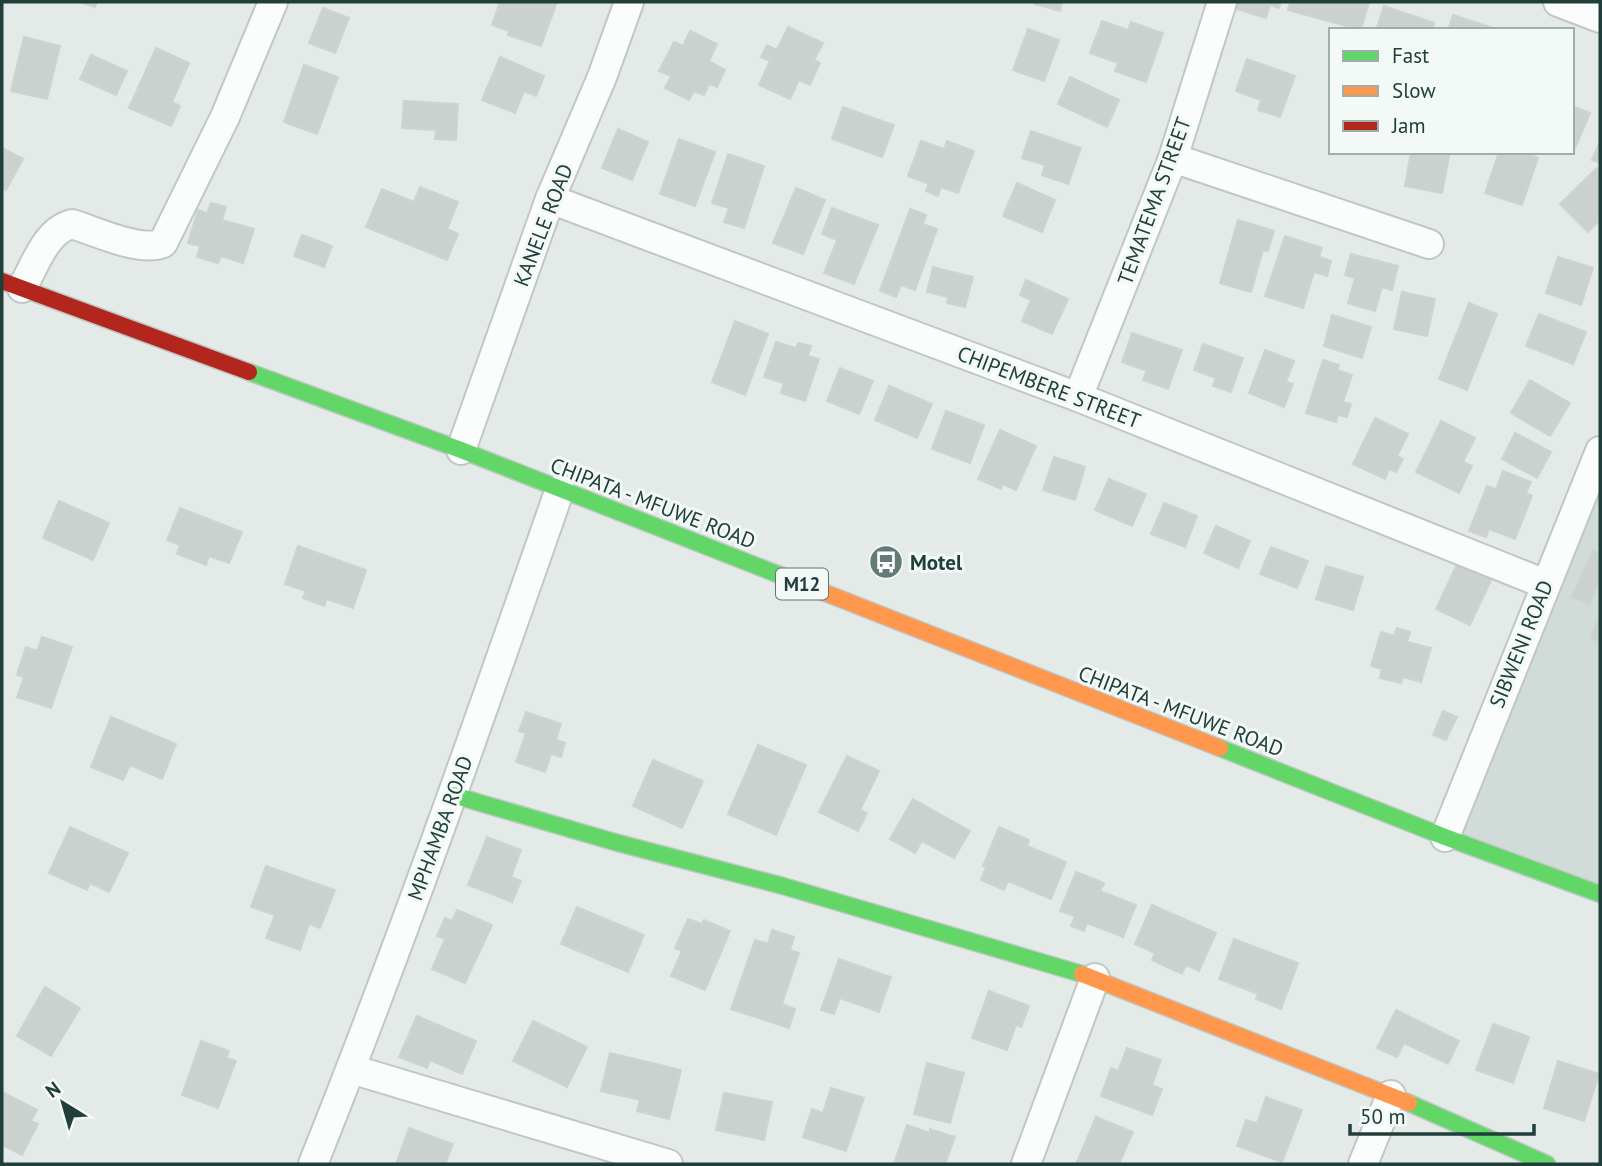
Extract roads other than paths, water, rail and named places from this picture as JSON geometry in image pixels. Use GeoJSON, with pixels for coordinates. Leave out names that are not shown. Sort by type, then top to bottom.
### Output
{"type":"FeatureCollection","features":[{"type":"Feature","properties":{"kind":"main road","name":"CHIPATA - MFUWE ROAD"},"geometry":{"type":"LineString","coordinates":[[12,284],[461,450],[1445,837],[1600,894]]}},
{"type":"Feature","properties":{"kind":"main road"},"geometry":{"type":"LineString","coordinates":[[453,795],[618,843],[783,886],[1096,978],[1391,1095],[1547,1164]]}},
{"type":"Feature","properties":{"kind":"street"},"geometry":{"type":"LineString","coordinates":[[12,284],[52,234],[63,226],[72,224],[141,246],[155,247],[163,243],[225,117],[272,2]]}},
{"type":"Feature","properties":{"kind":"street","name":"KANELE ROAD"},"geometry":{"type":"LineString","coordinates":[[461,450],[551,199],[602,77],[629,2]]}},
{"type":"Feature","properties":{"kind":"street","name":"TEMATEMA STREET"},"geometry":{"type":"LineString","coordinates":[[1078,397],[1173,158],[1222,2]]}},
{"type":"Feature","properties":{"kind":"street"},"geometry":{"type":"LineString","coordinates":[[1558,2],[1600,18]]}},
{"type":"Feature","properties":{"kind":"street"},"geometry":{"type":"LineString","coordinates":[[1173,158],[1429,244]]}},
{"type":"Feature","properties":{"kind":"street","name":"CHIPEMBERE STREET"},"geometry":{"type":"LineString","coordinates":[[551,199],[1078,397],[1545,584]]}},
{"type":"Feature","properties":{"kind":"street","name":"SIBWENI ROAD"},"geometry":{"type":"LineString","coordinates":[[1445,837],[1600,451]]}},
{"type":"Feature","properties":{"kind":"street","name":"MPHAMBA ROAD"},"geometry":{"type":"LineString","coordinates":[[313,1164],[453,795],[560,489]]}},
{"type":"Feature","properties":{"kind":"street"},"geometry":{"type":"LineString","coordinates":[[1026,1164],[1096,978]]}},
{"type":"Feature","properties":{"kind":"street"},"geometry":{"type":"LineString","coordinates":[[351,1069],[668,1164]]}},
{"type":"Feature","properties":{"kind":"street"},"geometry":{"type":"LineString","coordinates":[[1363,1164],[1391,1095]]}},
{"type":"Feature","properties":{"kind":"place","name":"Motel"},"geometry":{"type":"Point","coordinates":[886,562]}}]}
